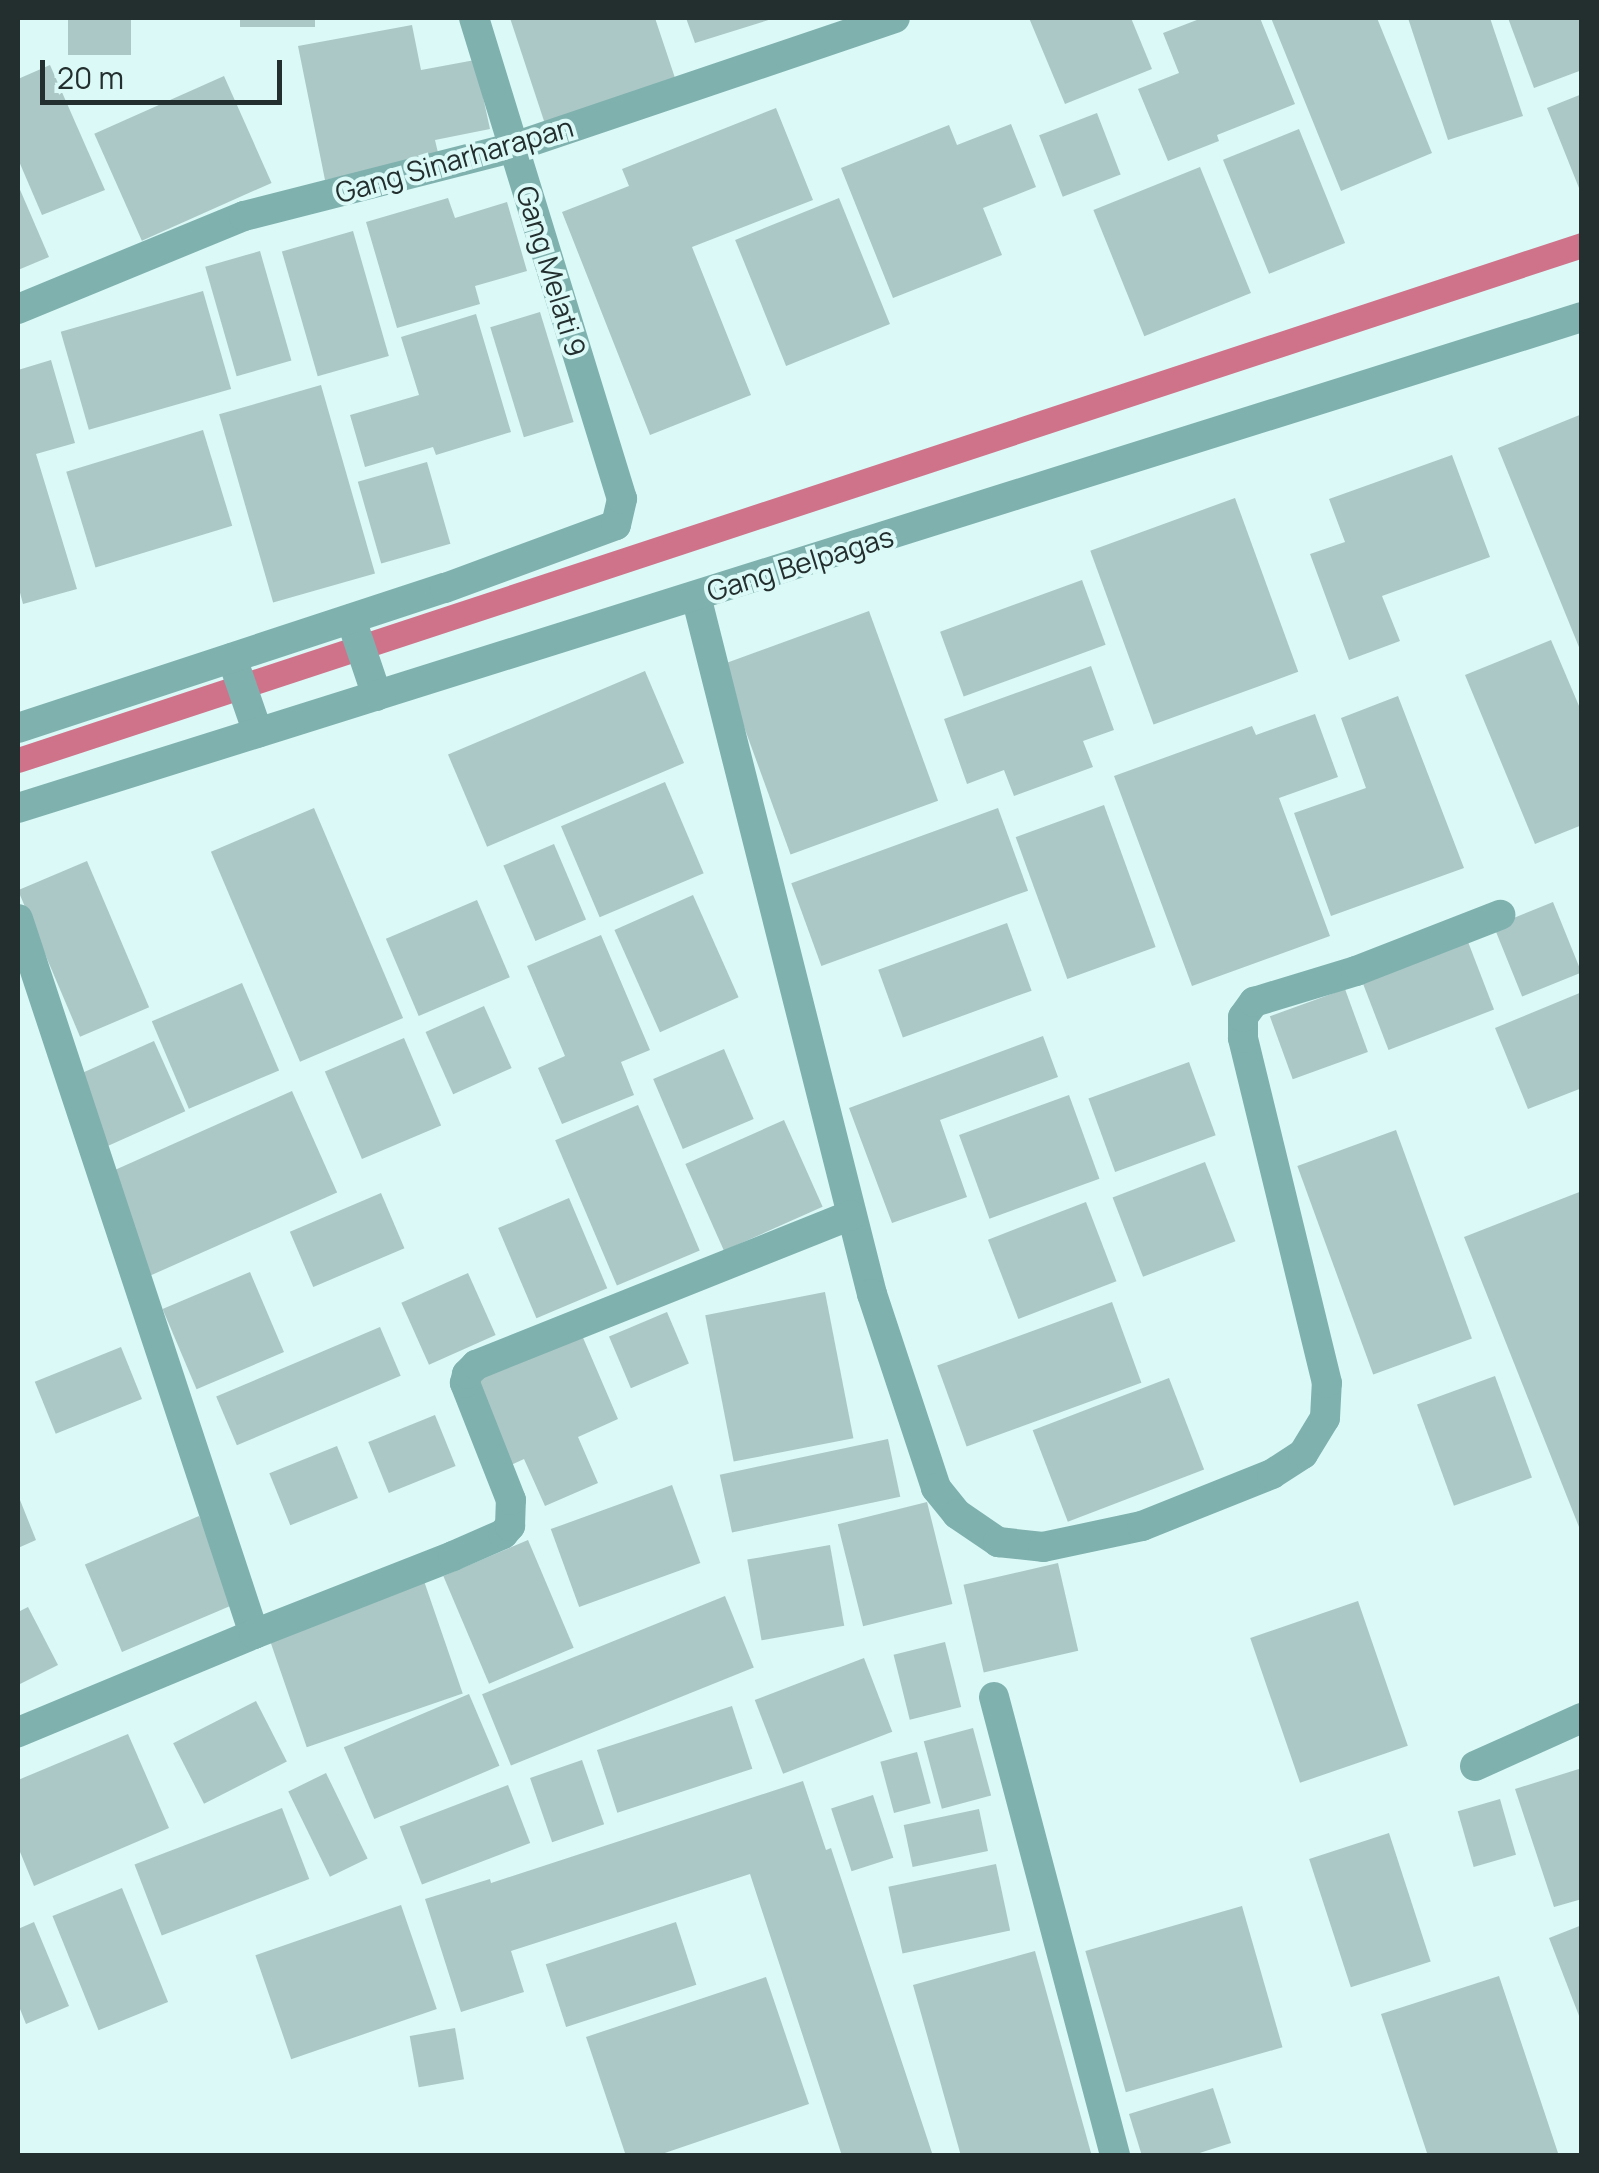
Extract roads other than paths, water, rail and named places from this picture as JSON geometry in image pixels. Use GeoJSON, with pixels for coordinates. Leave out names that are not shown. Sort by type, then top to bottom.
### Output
{"type":"FeatureCollection","features":[{"type":"Feature","properties":{"kind":"street","name":"Gang Melati 9"},"geometry":{"type":"LineString","coordinates":[[353,626],[616,525],[622,499],[474,18]]}},
{"type":"Feature","properties":{"kind":"street","name":"Gang Sinarharapan"},"geometry":{"type":"LineString","coordinates":[[18,309],[244,216],[514,147],[895,18]]}},
{"type":"Feature","properties":{"kind":"street","name":"Gang Belpagas"},"geometry":{"type":"LineString","coordinates":[[18,808],[374,688],[696,596],[1582,317]]}},
{"type":"Feature","properties":{"kind":"street"},"geometry":{"type":"LineString","coordinates":[[696,596],[872,1294],[936,1488],[958,1514],[983,1534],[1011,1546],[1043,1546],[1142,1526],[1272,1474],[1303,1454],[1325,1418],[1328,1383],[1243,1038],[1243,1017],[1254,1002],[1356,971],[1500,915]]}},
{"type":"Feature","properties":{"kind":"street"},"geometry":{"type":"LineString","coordinates":[[18,728],[235,666],[353,626],[374,688]]}},
{"type":"Feature","properties":{"kind":"street"},"geometry":{"type":"LineString","coordinates":[[235,666],[256,726]]}},
{"type":"Feature","properties":{"kind":"street"},"geometry":{"type":"LineString","coordinates":[[18,919],[254,1634]]}},
{"type":"Feature","properties":{"kind":"street"},"geometry":{"type":"LineString","coordinates":[[18,1732],[503,1534],[510,1526],[511,1500],[466,1383],[467,1374],[476,1366],[852,1215]]}},
{"type":"Feature","properties":{"kind":"street"},"geometry":{"type":"LineString","coordinates":[[994,1697],[1114,2156]]}},
{"type":"Feature","properties":{"kind":"street"},"geometry":{"type":"LineString","coordinates":[[1475,1766],[1582,1718]]}},
{"type":"Feature","properties":{"kind":"waterway"},"geometry":{"type":"LineString","coordinates":[[18,760],[1582,245]]}}]}
